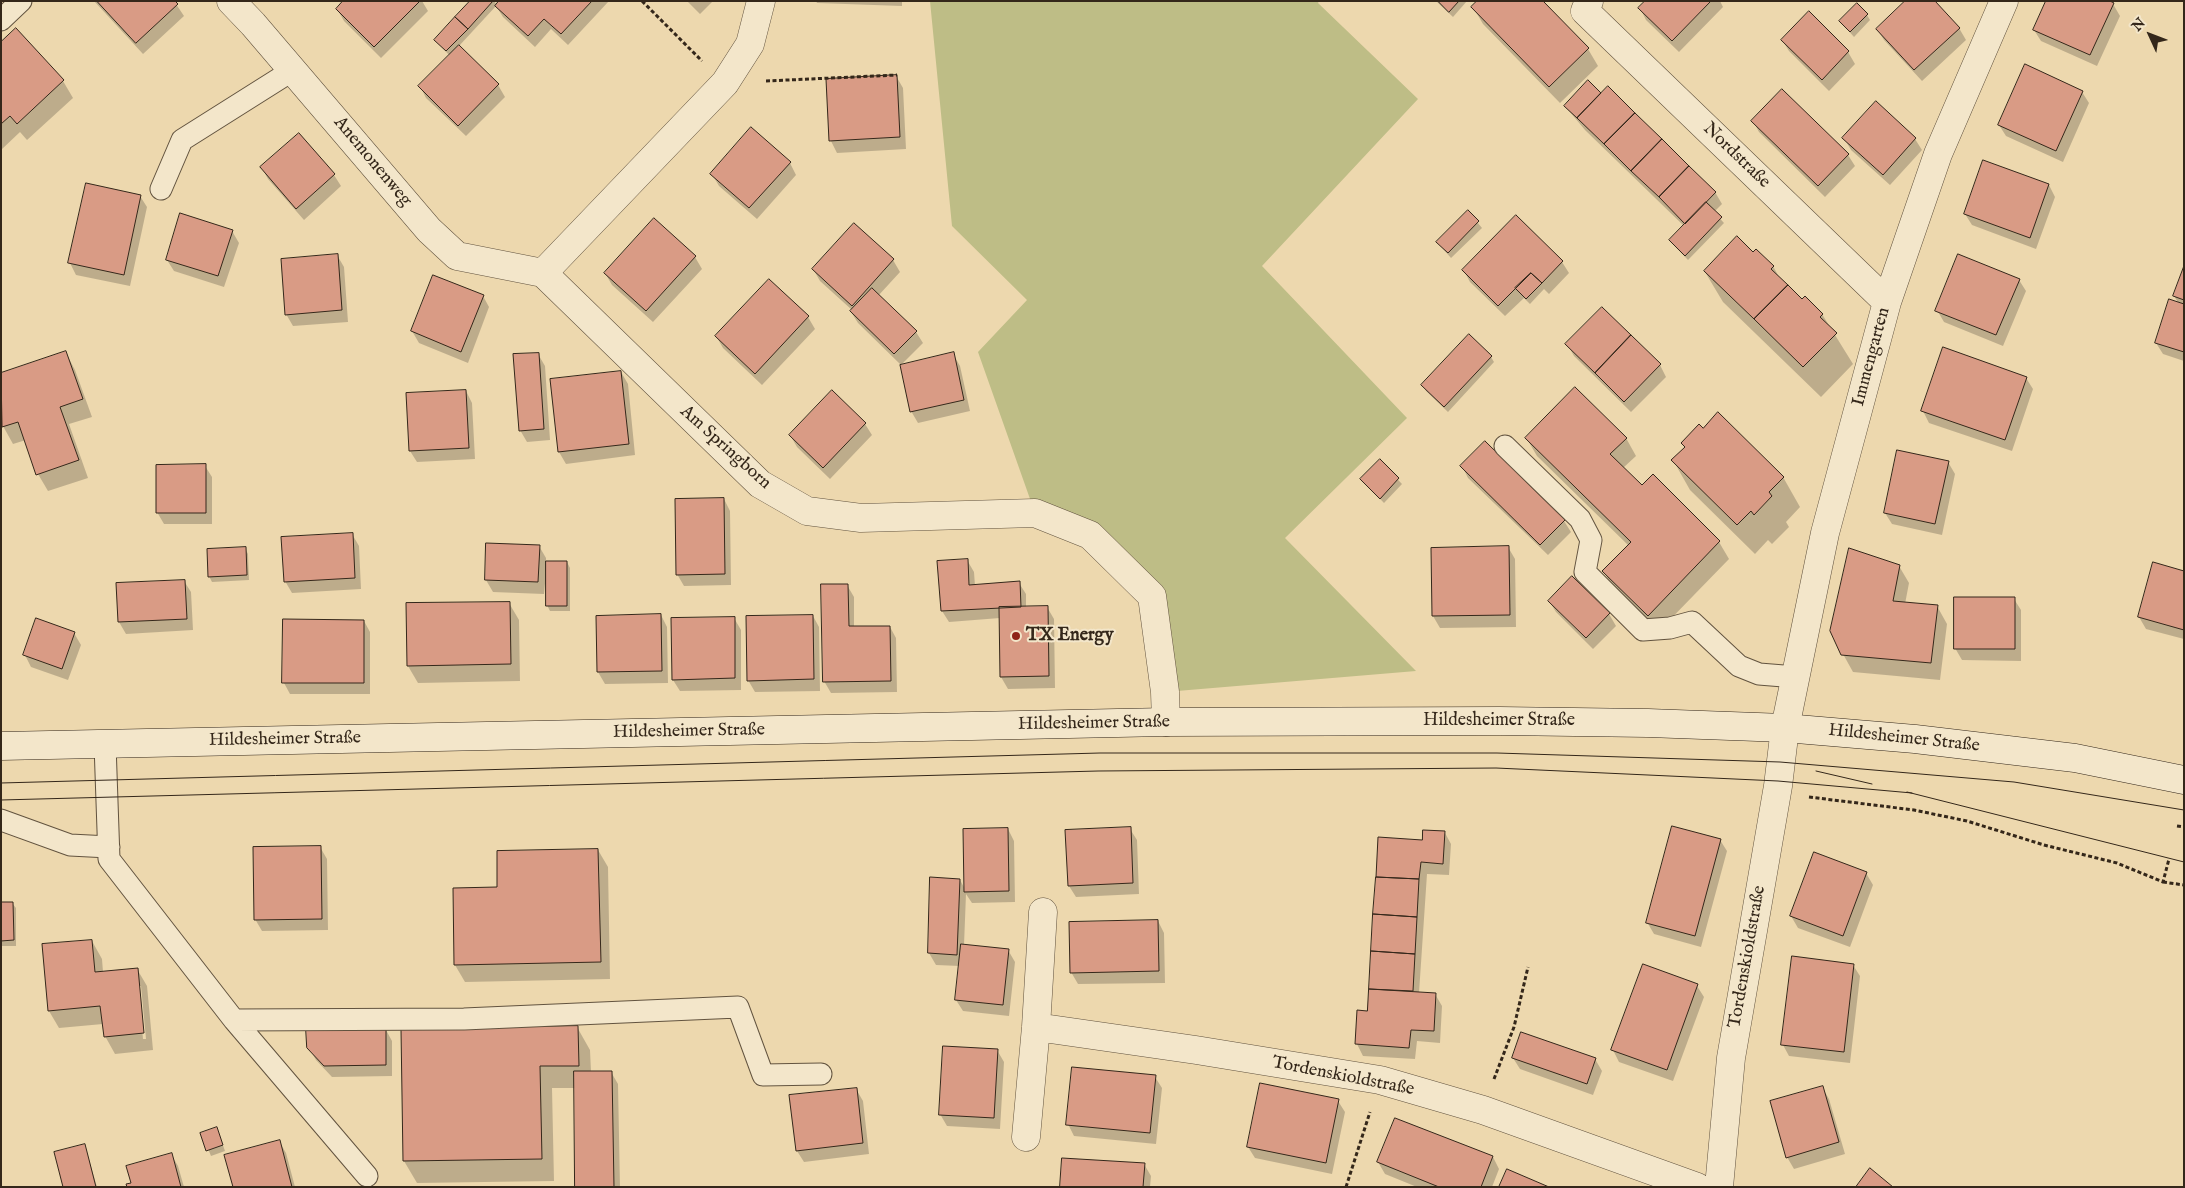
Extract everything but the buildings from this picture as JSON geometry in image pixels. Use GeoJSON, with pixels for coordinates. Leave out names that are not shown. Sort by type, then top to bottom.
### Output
{"type":"FeatureCollection","features":[{"type":"Feature","properties":{"kind":"street","name":"Anemonenweg"},"geometry":{"type":"LineString","coordinates":[[231,1],[253,24],[429,230],[457,256],[543,273]]}},
{"type":"Feature","properties":{"kind":"street"},"geometry":{"type":"LineString","coordinates":[[543,273],[725,84],[750,44],[761,1]]}},
{"type":"Feature","properties":{"kind":"street","name":"Immengarten"},"geometry":{"type":"LineString","coordinates":[[1785,728],[1825,533],[1887,302],[1938,154],[2004,1]]}},
{"type":"Feature","properties":{"kind":"street","name":"Nordstraße"},"geometry":{"type":"LineString","coordinates":[[1583,4],[1887,302]]}},
{"type":"Feature","properties":{"kind":"street","name":"Am Springborn"},"geometry":{"type":"LineString","coordinates":[[543,273],[760,484],[807,511],[861,518],[1034,513],[1090,535],[1152,596],[1165,692],[1166,722]]}},
{"type":"Feature","properties":{"kind":"street","name":"Hildesheimer Straße"},"geometry":{"type":"LineString","coordinates":[[1,746],[1166,722],[1500,721],[1648,723],[1785,728],[1915,739],[2075,758],[2184,780]]}},
{"type":"Feature","properties":{"kind":"street","name":"Tordenskioldstraße"},"geometry":{"type":"LineString","coordinates":[[1719,1187],[1731,1058],[1776,793],[1785,728]]}},
{"type":"Feature","properties":{"kind":"street"},"geometry":{"type":"LineString","coordinates":[[1026,1137],[1036,1026],[1043,912]]}},
{"type":"Feature","properties":{"kind":"street","name":"Tordenskioldstraße"},"geometry":{"type":"LineString","coordinates":[[1036,1026],[1380,1080],[1483,1110],[1697,1187]]}},
{"type":"Feature","properties":{"kind":"lane"},"geometry":{"type":"LineString","coordinates":[[1,20],[21,1]]}},
{"type":"Feature","properties":{"kind":"lane"},"geometry":{"type":"LineString","coordinates":[[162,189],[182,140],[292,70]]}},
{"type":"Feature","properties":{"kind":"lane"},"geometry":{"type":"LineString","coordinates":[[1506,446],[1580,519],[1591,540],[1585,572],[1643,630],[1670,628],[1692,622],[1739,666],[1760,674],[1796,677]]}},
{"type":"Feature","properties":{"kind":"lane"},"geometry":{"type":"LineString","coordinates":[[105,744],[109,858],[234,1020],[367,1176]]}},
{"type":"Feature","properties":{"kind":"lane"},"geometry":{"type":"LineString","coordinates":[[1,820],[70,845],[108,847]]}},
{"type":"Feature","properties":{"kind":"lane"},"geometry":{"type":"LineString","coordinates":[[234,1020],[464,1019],[738,1007],[763,1075],[821,1074]]}},
{"type":"Feature","properties":{"kind":"path"},"geometry":{"type":"LineString","coordinates":[[642,1],[725,84],[896,75]]}},
{"type":"Feature","properties":{"kind":"path"},"geometry":{"type":"LineString","coordinates":[[1776,793],[1914,810],[1967,821],[2044,845],[2117,863],[2163,882],[2184,885]]}},
{"type":"Feature","properties":{"kind":"path"},"geometry":{"type":"LineString","coordinates":[[2177,826],[2184,827]]}},
{"type":"Feature","properties":{"kind":"path"},"geometry":{"type":"LineString","coordinates":[[2163,882],[2169,859]]}},
{"type":"Feature","properties":{"kind":"path"},"geometry":{"type":"LineString","coordinates":[[1483,1110],[1514,1027],[1528,967]]}},
{"type":"Feature","properties":{"kind":"path"},"geometry":{"type":"LineString","coordinates":[[1346,1187],[1380,1080]]}},
{"type":"Feature","properties":{"kind":"shaded area"},"geometry":{"type":"Polygon","coordinates":[[[930,1],[1319,1],[1318,3],[1418,99],[1262,266],[1407,418],[1285,538],[1416,671],[1165,692],[1152,596],[1090,535],[1035,513],[978,352],[1027,300],[952,226],[930,1]]]}},
{"type":"Feature","properties":{"kind":"tram line"},"geometry":{"type":"LineString","coordinates":[[1,783],[1100,753],[1497,753],[1780,762],[2014,782],[2184,810]]}},
{"type":"Feature","properties":{"kind":"tram line"},"geometry":{"type":"LineString","coordinates":[[1,800],[1098,771],[1496,768],[1778,781],[1912,793]]}},
{"type":"Feature","properties":{"kind":"tram line"},"geometry":{"type":"LineString","coordinates":[[1816,771],[1872,784]]}},
{"type":"Feature","properties":{"kind":"tram line"},"geometry":{"type":"LineString","coordinates":[[1907,792],[2184,862]]}},
{"type":"Feature","properties":{"kind":"place","name":"TX Energy"},"geometry":{"type":"Point","coordinates":[1016,636]}}]}
